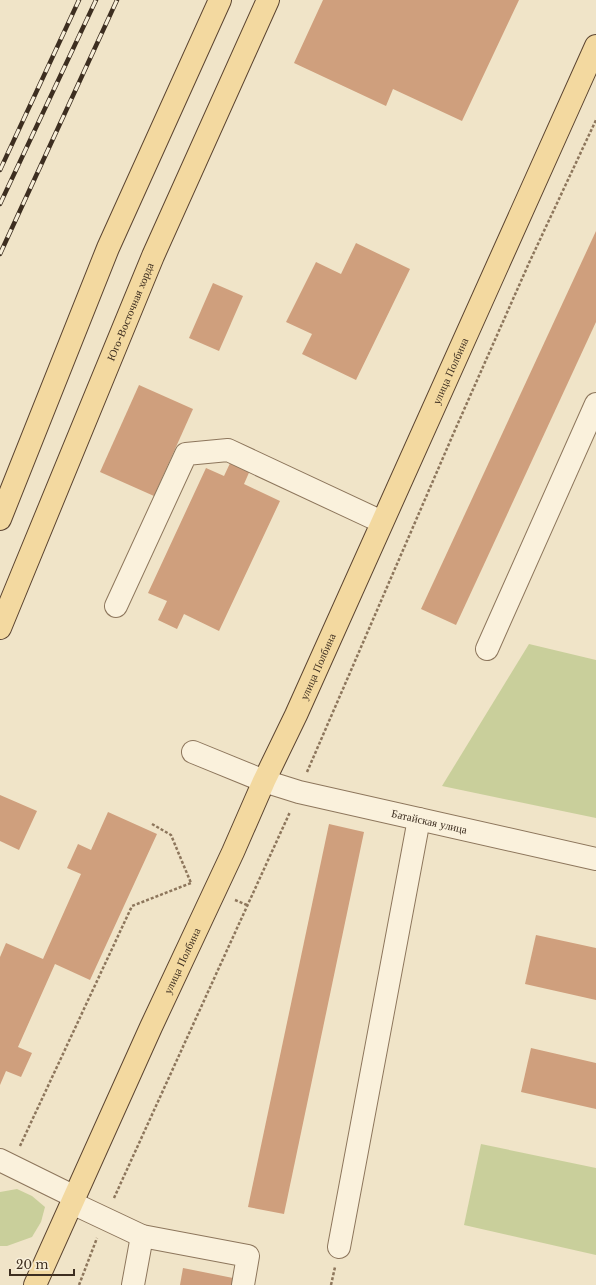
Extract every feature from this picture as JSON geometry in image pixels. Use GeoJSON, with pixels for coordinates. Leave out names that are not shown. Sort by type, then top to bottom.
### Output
{"type":"FeatureCollection","features":[{"type":"Feature","properties":{"kind":"main road"},"geometry":{"type":"LineString","coordinates":[[0,519],[108,248],[220,0]]}},
{"type":"Feature","properties":{"kind":"main road","name":"Юго-Восточная хорда"},"geometry":{"type":"LineString","coordinates":[[0,628],[153,256],[268,0]]}},
{"type":"Feature","properties":{"kind":"main road","name":"улица Полбина"},"geometry":{"type":"LineString","coordinates":[[35,1285],[151,1027],[215,893],[264,781],[296,715],[382,522],[593,60]]}},
{"type":"Feature","properties":{"kind":"street"},"geometry":{"type":"LineString","coordinates":[[487,649],[596,404]]}},
{"type":"Feature","properties":{"kind":"street"},"geometry":{"type":"LineString","coordinates":[[116,606],[186,454],[228,450],[382,522]]}},
{"type":"Feature","properties":{"kind":"street","name":"Батайская улица"},"geometry":{"type":"LineString","coordinates":[[193,752],[264,781],[299,792],[596,859]]}},
{"type":"Feature","properties":{"kind":"street"},"geometry":{"type":"LineString","coordinates":[[339,1246],[419,819]]}},
{"type":"Feature","properties":{"kind":"street"},"geometry":{"type":"LineString","coordinates":[[5,1162],[104,1218],[142,1236],[248,1256],[243,1285]]}},
{"type":"Feature","properties":{"kind":"street"},"geometry":{"type":"LineString","coordinates":[[133,1285],[142,1236]]}},
{"type":"Feature","properties":{"kind":"path"},"geometry":{"type":"LineString","coordinates":[[79,1285],[104,1218],[299,792],[455,430],[529,263],[596,120]]}},
{"type":"Feature","properties":{"kind":"path"},"geometry":{"type":"LineString","coordinates":[[152,824],[171,835],[190,883]]}},
{"type":"Feature","properties":{"kind":"path"},"geometry":{"type":"LineString","coordinates":[[5,1162],[132,906],[190,883],[247,905]]}},
{"type":"Feature","properties":{"kind":"green space"},"geometry":{"type":"Polygon","coordinates":[[[529,644],[596,660],[596,818],[442,786],[529,644]]]}},
{"type":"Feature","properties":{"kind":"green space"},"geometry":{"type":"Polygon","coordinates":[[[481,1144],[596,1168],[596,1255],[464,1225],[481,1144]]]}},
{"type":"Feature","properties":{"kind":"green space"},"geometry":{"type":"Polygon","coordinates":[[[17,1189],[32,1196],[45,1207],[41,1222],[32,1237],[7,1246],[0,1246],[0,1192],[17,1189]]]}},
{"type":"Feature","properties":{"kind":"building"},"geometry":{"type":"Polygon","coordinates":[[[323,0],[519,0],[462,121],[393,89],[386,106],[294,63],[323,0]]]}},
{"type":"Feature","properties":{"kind":"building"},"geometry":{"type":"Polygon","coordinates":[[[596,231],[596,322],[456,625],[421,609],[596,231]]]}},
{"type":"Feature","properties":{"kind":"building"},"geometry":{"type":"Polygon","coordinates":[[[356,243],[410,269],[356,380],[302,354],[312,334],[286,322],[316,262],[341,274],[356,243]]]}},
{"type":"Feature","properties":{"kind":"building"},"geometry":{"type":"Polygon","coordinates":[[[213,283],[243,296],[219,351],[189,338],[213,283]]]}},
{"type":"Feature","properties":{"kind":"building"},"geometry":{"type":"Polygon","coordinates":[[[139,385],[193,409],[154,496],[100,472],[139,385]]]}},
{"type":"Feature","properties":{"kind":"building"},"geometry":{"type":"Polygon","coordinates":[[[232,459],[251,468],[244,484],[280,501],[219,631],[184,614],[177,629],[158,620],[167,601],[148,593],[206,468],[224,476],[232,459]]]}},
{"type":"Feature","properties":{"kind":"building"},"geometry":{"type":"Polygon","coordinates":[[[0,795],[37,811],[19,850],[0,841],[0,795]]]}},
{"type":"Feature","properties":{"kind":"building"},"geometry":{"type":"Polygon","coordinates":[[[108,812],[157,834],[90,980],[55,964],[18,1047],[32,1053],[21,1077],[6,1071],[0,1085],[0,957],[6,943],[43,959],[81,874],[67,868],[78,844],[91,850],[108,812]]]}},
{"type":"Feature","properties":{"kind":"building"},"geometry":{"type":"Polygon","coordinates":[[[329,824],[364,832],[284,1214],[248,1207],[329,824]]]}},
{"type":"Feature","properties":{"kind":"building"},"geometry":{"type":"Polygon","coordinates":[[[536,935],[596,948],[596,1000],[525,984],[536,935]]]}},
{"type":"Feature","properties":{"kind":"building"},"geometry":{"type":"Polygon","coordinates":[[[531,1048],[596,1063],[596,1109],[521,1092],[531,1048]]]}},
{"type":"Feature","properties":{"kind":"building"},"geometry":{"type":"Polygon","coordinates":[[[183,1268],[233,1278],[232,1285],[180,1285],[183,1268]]]}},
{"type":"Feature","properties":{"kind":"railway"},"geometry":{"type":"LineString","coordinates":[[0,170],[79,0]]}},
{"type":"Feature","properties":{"kind":"railway"},"geometry":{"type":"LineString","coordinates":[[0,204],[96,0]]}},
{"type":"Feature","properties":{"kind":"railway"},"geometry":{"type":"LineString","coordinates":[[0,254],[117,0]]}}]}
